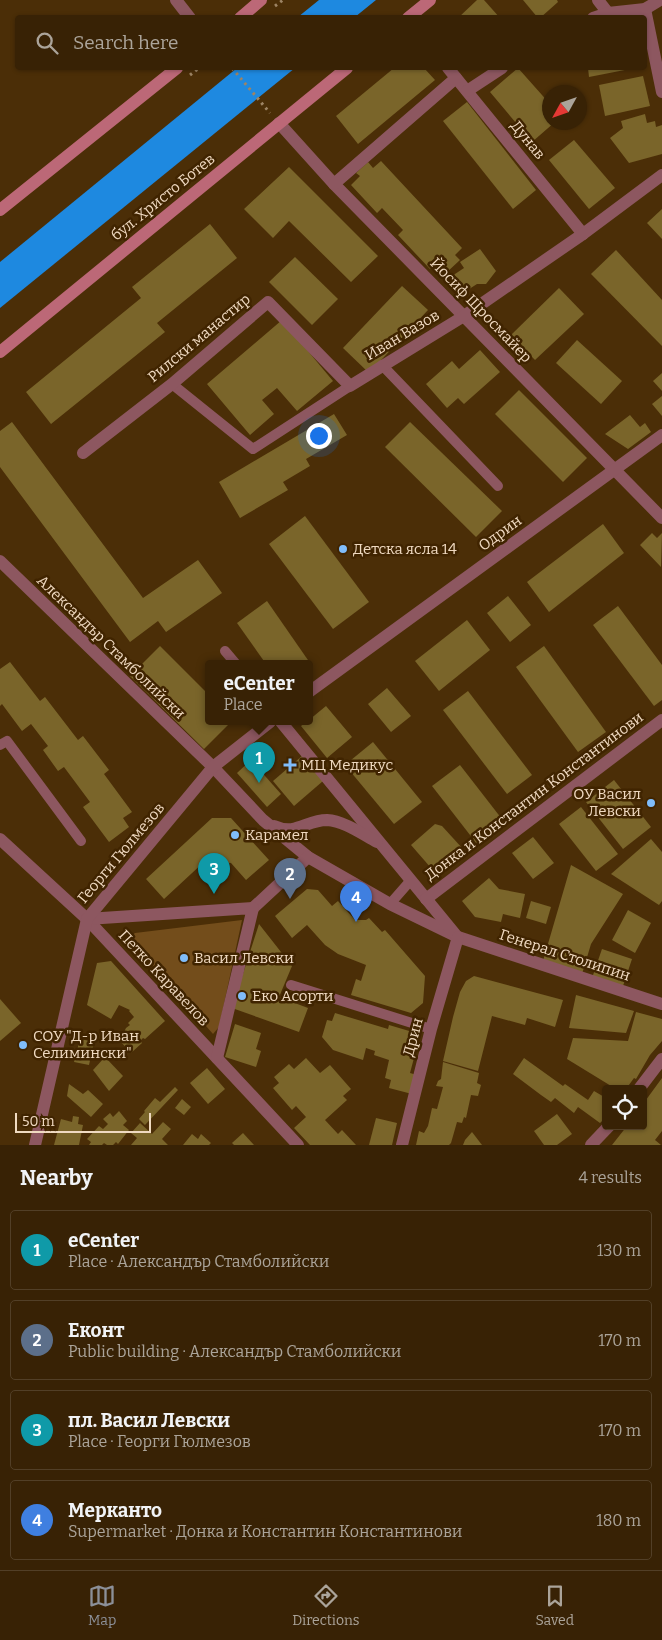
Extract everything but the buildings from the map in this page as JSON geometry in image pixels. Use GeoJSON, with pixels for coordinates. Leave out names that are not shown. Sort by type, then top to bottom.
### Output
{"type":"FeatureCollection","features":[{"type":"Feature","properties":{"kind":"main road"},"geometry":{"type":"LineString","coordinates":[[244,15],[262,0]]}},
{"type":"Feature","properties":{"kind":"main road"},"geometry":{"type":"LineString","coordinates":[[411,15],[430,0]]}},
{"type":"Feature","properties":{"kind":"main road"},"geometry":{"type":"LineString","coordinates":[[0,210],[175,70]]}},
{"type":"Feature","properties":{"kind":"main road","name":"бул. Христо Ботев"},"geometry":{"type":"LineString","coordinates":[[0,352],[345,70]]}},
{"type":"Feature","properties":{"kind":"street"},"geometry":{"type":"LineString","coordinates":[[176,0],[188,15]]}},
{"type":"Feature","properties":{"kind":"street"},"geometry":{"type":"LineString","coordinates":[[598,0],[608,13]]}},
{"type":"Feature","properties":{"kind":"street"},"geometry":{"type":"LineString","coordinates":[[602,15],[645,9],[660,0]]}},
{"type":"Feature","properties":{"kind":"street"},"geometry":{"type":"LineString","coordinates":[[645,9],[646,15]]}},
{"type":"Feature","properties":{"kind":"street"},"geometry":{"type":"LineString","coordinates":[[647,19],[662,92]]}},
{"type":"Feature","properties":{"kind":"street"},"geometry":{"type":"LineString","coordinates":[[467,91],[499,70]]}},
{"type":"Feature","properties":{"kind":"street"},"geometry":{"type":"LineString","coordinates":[[334,184],[452,73]]}},
{"type":"Feature","properties":{"kind":"street","name":"Дунав"},"geometry":{"type":"LineString","coordinates":[[452,73],[582,234]]}},
{"type":"Feature","properties":{"kind":"street","name":"Йосиф Щросмайер"},"geometry":{"type":"LineString","coordinates":[[279,123],[334,184],[662,518]]}},
{"type":"Feature","properties":{"kind":"street","name":"Иван Вазов"},"geometry":{"type":"LineString","coordinates":[[350,386],[464,316],[582,234],[662,175]]}},
{"type":"Feature","properties":{"kind":"street","name":"Рилски манастир"},"geometry":{"type":"LineString","coordinates":[[83,453],[172,384],[268,302],[350,386]]}},
{"type":"Feature","properties":{"kind":"street","name":"Одрин"},"geometry":{"type":"LineString","coordinates":[[313,689],[662,436]]}},
{"type":"Feature","properties":{"kind":"street","name":"Александър Стамболийски"},"geometry":{"type":"LineString","coordinates":[[2,568],[213,767],[263,820]]}},
{"type":"Feature","properties":{"kind":"street","name":"Донка и Константин Константинови"},"geometry":{"type":"LineString","coordinates":[[426,899],[662,720]]}},
{"type":"Feature","properties":{"kind":"street"},"geometry":{"type":"LineString","coordinates":[[213,767],[266,725]]}},
{"type":"Feature","properties":{"kind":"street"},"geometry":{"type":"LineString","coordinates":[[283,725],[458,938]]}},
{"type":"Feature","properties":{"kind":"street","name":"Георги Гюлмезов"},"geometry":{"type":"LineString","coordinates":[[35,1145],[87,919],[213,767]]}},
{"type":"Feature","properties":{"kind":"street"},"geometry":{"type":"LineString","coordinates":[[263,820],[287,831],[318,821],[338,822],[382,844]]}},
{"type":"Feature","properties":{"kind":"street","name":"Генерал Столипин"},"geometry":{"type":"LineString","coordinates":[[263,820],[308,857],[390,904],[458,938],[662,1004]]}},
{"type":"Feature","properties":{"kind":"street","name":"Петко Каравелов"},"geometry":{"type":"LineString","coordinates":[[0,839],[87,919],[298,1145]]}},
{"type":"Feature","properties":{"kind":"street"},"geometry":{"type":"LineString","coordinates":[[217,1058],[253,908],[308,857]]}},
{"type":"Feature","properties":{"kind":"street"},"geometry":{"type":"LineString","coordinates":[[87,919],[253,908]]}},
{"type":"Feature","properties":{"kind":"street","name":"Дрин"},"geometry":{"type":"LineString","coordinates":[[402,1145],[431,1029],[458,938]]}},
{"type":"Feature","properties":{"kind":"street"},"geometry":{"type":"LineString","coordinates":[[642,1085],[662,1059]]}},
{"type":"Feature","properties":{"kind":"street"},"geometry":{"type":"LineString","coordinates":[[591,1145],[605,1130]]}},
{"type":"Feature","properties":{"kind":"lane"},"geometry":{"type":"LineString","coordinates":[[382,365],[498,486]]}},
{"type":"Feature","properties":{"kind":"lane","name":"Иван Вазов"},"geometry":{"type":"LineString","coordinates":[[172,384],[252,449],[350,386]]}},
{"type":"Feature","properties":{"kind":"lane"},"geometry":{"type":"LineString","coordinates":[[225,651],[233,660]]}},
{"type":"Feature","properties":{"kind":"lane"},"geometry":{"type":"LineString","coordinates":[[0,745],[7,741],[81,841]]}},
{"type":"Feature","properties":{"kind":"lane"},"geometry":{"type":"LineString","coordinates":[[390,904],[411,880]]}},
{"type":"Feature","properties":{"kind":"lane"},"geometry":{"type":"LineString","coordinates":[[291,985],[431,1029]]}},
{"type":"Feature","properties":{"kind":"path"},"geometry":{"type":"LineString","coordinates":[[234,70],[262,103]]}},
{"type":"Feature","properties":{"kind":"shaded area"},"geometry":{"type":"Polygon","coordinates":[[[242,920],[219,1027],[213,1034],[129,938],[135,933],[242,920]]]}},
{"type":"Feature","properties":{"kind":"water"},"geometry":{"type":"Polygon","coordinates":[[[319,0],[376,0],[357,15],[300,15],[319,0]]]}},
{"type":"Feature","properties":{"kind":"water"},"geometry":{"type":"Polygon","coordinates":[[[235,70],[293,70],[0,308],[0,262],[235,70]]]}},
{"type":"Feature","properties":{"kind":"place","name":"Детска ясла 14"},"geometry":{"type":"Point","coordinates":[343,549]}},
{"type":"Feature","properties":{"kind":"place","name":"МЦ Медикус"},"geometry":{"type":"Point","coordinates":[290,765]}},
{"type":"Feature","properties":{"kind":"place","name":"eCenter"},"geometry":{"type":"Point","coordinates":[259,783]}},
{"type":"Feature","properties":{"kind":"place","name":"ОУ Васил Левски"},"geometry":{"type":"Point","coordinates":[651,803]}},
{"type":"Feature","properties":{"kind":"place","name":"Карамел"},"geometry":{"type":"Point","coordinates":[235,835]}},
{"type":"Feature","properties":{"kind":"place","name":"пл. Васил Левски"},"geometry":{"type":"Point","coordinates":[214,894]}},
{"type":"Feature","properties":{"kind":"place","name":"Еконт"},"geometry":{"type":"Point","coordinates":[290,899]}},
{"type":"Feature","properties":{"kind":"place","name":"Мерканто"},"geometry":{"type":"Point","coordinates":[356,922]}},
{"type":"Feature","properties":{"kind":"place","name":"Васил Левски"},"geometry":{"type":"Point","coordinates":[184,958]}},
{"type":"Feature","properties":{"kind":"place","name":"Еко Асорти"},"geometry":{"type":"Point","coordinates":[242,996]}},
{"type":"Feature","properties":{"kind":"place","name":"СОУ \"Д-р Иван Селимински\""},"geometry":{"type":"Point","coordinates":[23,1045]}}]}
